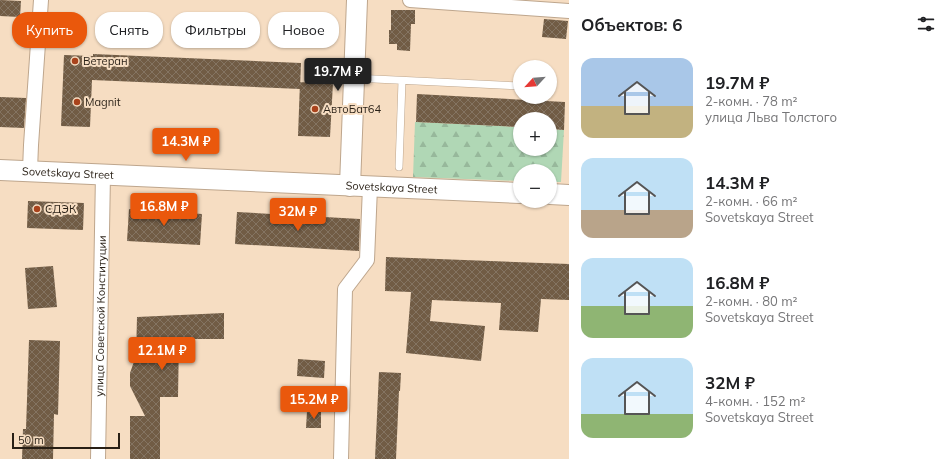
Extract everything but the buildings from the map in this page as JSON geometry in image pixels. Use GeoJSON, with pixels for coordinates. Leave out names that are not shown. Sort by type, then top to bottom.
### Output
{"type":"FeatureCollection","features":[{"type":"Feature","properties":{"kind":"main road"},"geometry":{"type":"LineString","coordinates":[[350,186],[357,0]]}},
{"type":"Feature","properties":{"kind":"main road","name":"Sovetskaya Street"},"geometry":{"type":"LineString","coordinates":[[0,170],[30,170],[513,193]]}},
{"type":"Feature","properties":{"kind":"main road"},"geometry":{"type":"LineString","coordinates":[[557,194],[569,195]]}},
{"type":"Feature","properties":{"kind":"street"},"geometry":{"type":"LineString","coordinates":[[30,170],[41,0]]}},
{"type":"Feature","properties":{"kind":"street"},"geometry":{"type":"LineString","coordinates":[[410,0],[569,11]]}},
{"type":"Feature","properties":{"kind":"street","name":"улица Советской Конституции"},"geometry":{"type":"LineString","coordinates":[[98,459],[103,174]]}},
{"type":"Feature","properties":{"kind":"street"},"geometry":{"type":"LineString","coordinates":[[341,459],[346,289],[367,260],[370,187]]}},
{"type":"Feature","properties":{"kind":"lane"},"geometry":{"type":"LineString","coordinates":[[333,77],[513,86]]}},
{"type":"Feature","properties":{"kind":"lane"},"geometry":{"type":"LineString","coordinates":[[399,167],[402,81]]}},
{"type":"Feature","properties":{"kind":"green space"},"geometry":{"type":"Polygon","coordinates":[[[415,122],[513,127],[513,156],[557,156],[557,130],[564,130],[561,182],[557,182],[557,164],[513,164],[513,181],[413,177],[415,122]]]}},
{"type":"Feature","properties":{"kind":"place","name":"Ветеран"},"geometry":{"type":"Point","coordinates":[75,61]}},
{"type":"Feature","properties":{"kind":"place","name":"Magnit"},"geometry":{"type":"Point","coordinates":[77,102]}},
{"type":"Feature","properties":{"kind":"place","name":"АвтоБат64"},"geometry":{"type":"Point","coordinates":[315,109]}},
{"type":"Feature","properties":{"kind":"place","name":"СДЭК"},"geometry":{"type":"Point","coordinates":[37,209]}}]}
